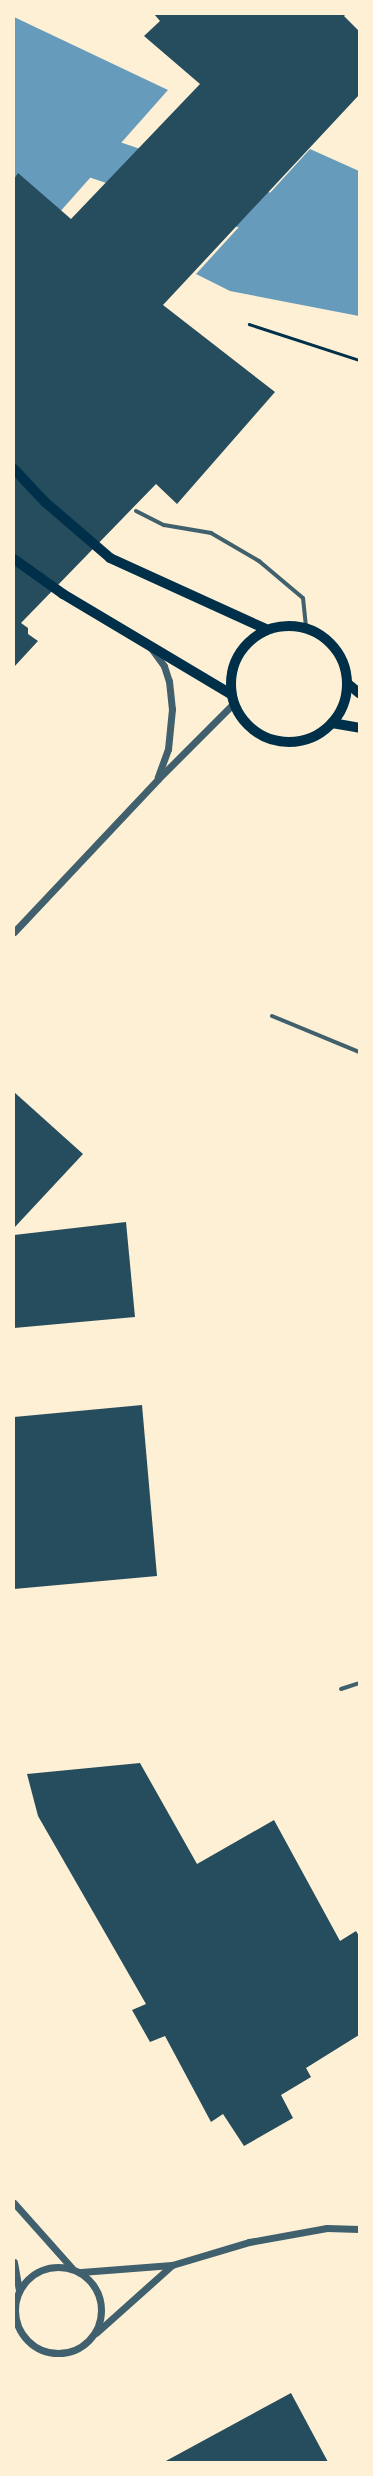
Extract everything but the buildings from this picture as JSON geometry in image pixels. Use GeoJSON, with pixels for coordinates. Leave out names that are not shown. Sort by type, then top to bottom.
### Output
{"type":"FeatureCollection","features":[{"type":"Feature","properties":{"kind":"main road"},"geometry":{"type":"LineString","coordinates":[[14,469],[45,502],[110,558],[266,630]]}},
{"type":"Feature","properties":{"kind":"main road"},"geometry":{"type":"LineString","coordinates":[[14,559],[63,594],[148,643],[232,699],[248,726],[258,734],[277,742],[298,742],[316,735],[332,723],[346,698],[347,683],[344,665],[336,649],[323,636],[306,628],[293,625],[266,630],[249,640],[237,655],[231,674],[232,699]]}},
{"type":"Feature","properties":{"kind":"main road"},"geometry":{"type":"LineString","coordinates":[[347,683],[359,693]]}},
{"type":"Feature","properties":{"kind":"main road"},"geometry":{"type":"LineString","coordinates":[[332,723],[359,728]]}},
{"type":"Feature","properties":{"kind":"street"},"geometry":{"type":"LineString","coordinates":[[136,511],[164,526],[211,533],[259,561],[303,598],[306,628]]}},
{"type":"Feature","properties":{"kind":"street"},"geometry":{"type":"LineString","coordinates":[[148,643],[164,666],[169,682],[172,709],[168,750],[158,779]]}},
{"type":"Feature","properties":{"kind":"street"},"geometry":{"type":"LineString","coordinates":[[14,932],[232,699]]}},
{"type":"Feature","properties":{"kind":"street"},"geometry":{"type":"LineString","coordinates":[[272,1016],[359,1052]]}},
{"type":"Feature","properties":{"kind":"street"},"geometry":{"type":"LineString","coordinates":[[341,1689],[359,1683]]}},
{"type":"Feature","properties":{"kind":"street"},"geometry":{"type":"LineString","coordinates":[[14,2203],[72,2268],[80,2272],[92,2282],[100,2302],[99,2324],[92,2336]]}},
{"type":"Feature","properties":{"kind":"street"},"geometry":{"type":"LineString","coordinates":[[80,2272],[172,2265],[249,2242],[327,2228],[359,2229]]}},
{"type":"Feature","properties":{"kind":"street"},"geometry":{"type":"LineString","coordinates":[[14,2262],[19,2289],[14,2314],[18,2327],[34,2347],[59,2353],[83,2345],[172,2265]]}},
{"type":"Feature","properties":{"kind":"street"},"geometry":{"type":"LineString","coordinates":[[19,2289],[36,2272],[47,2267],[72,2268]]}},
{"type":"Feature","properties":{"kind":"path"},"geometry":{"type":"LineString","coordinates":[[248,324],[359,360]]}},
{"type":"Feature","properties":{"kind":"water"},"geometry":{"type":"Polygon","coordinates":[[[14,17],[168,90],[58,214],[14,182],[14,17]]]}},
{"type":"Feature","properties":{"kind":"water"},"geometry":{"type":"Polygon","coordinates":[[[310,149],[359,171],[359,316],[230,291],[196,274],[310,149]]]}},
{"type":"Feature","properties":{"kind":"waterway"},"geometry":{"type":"LineString","coordinates":[[14,124],[50,141],[359,245]]}}]}
